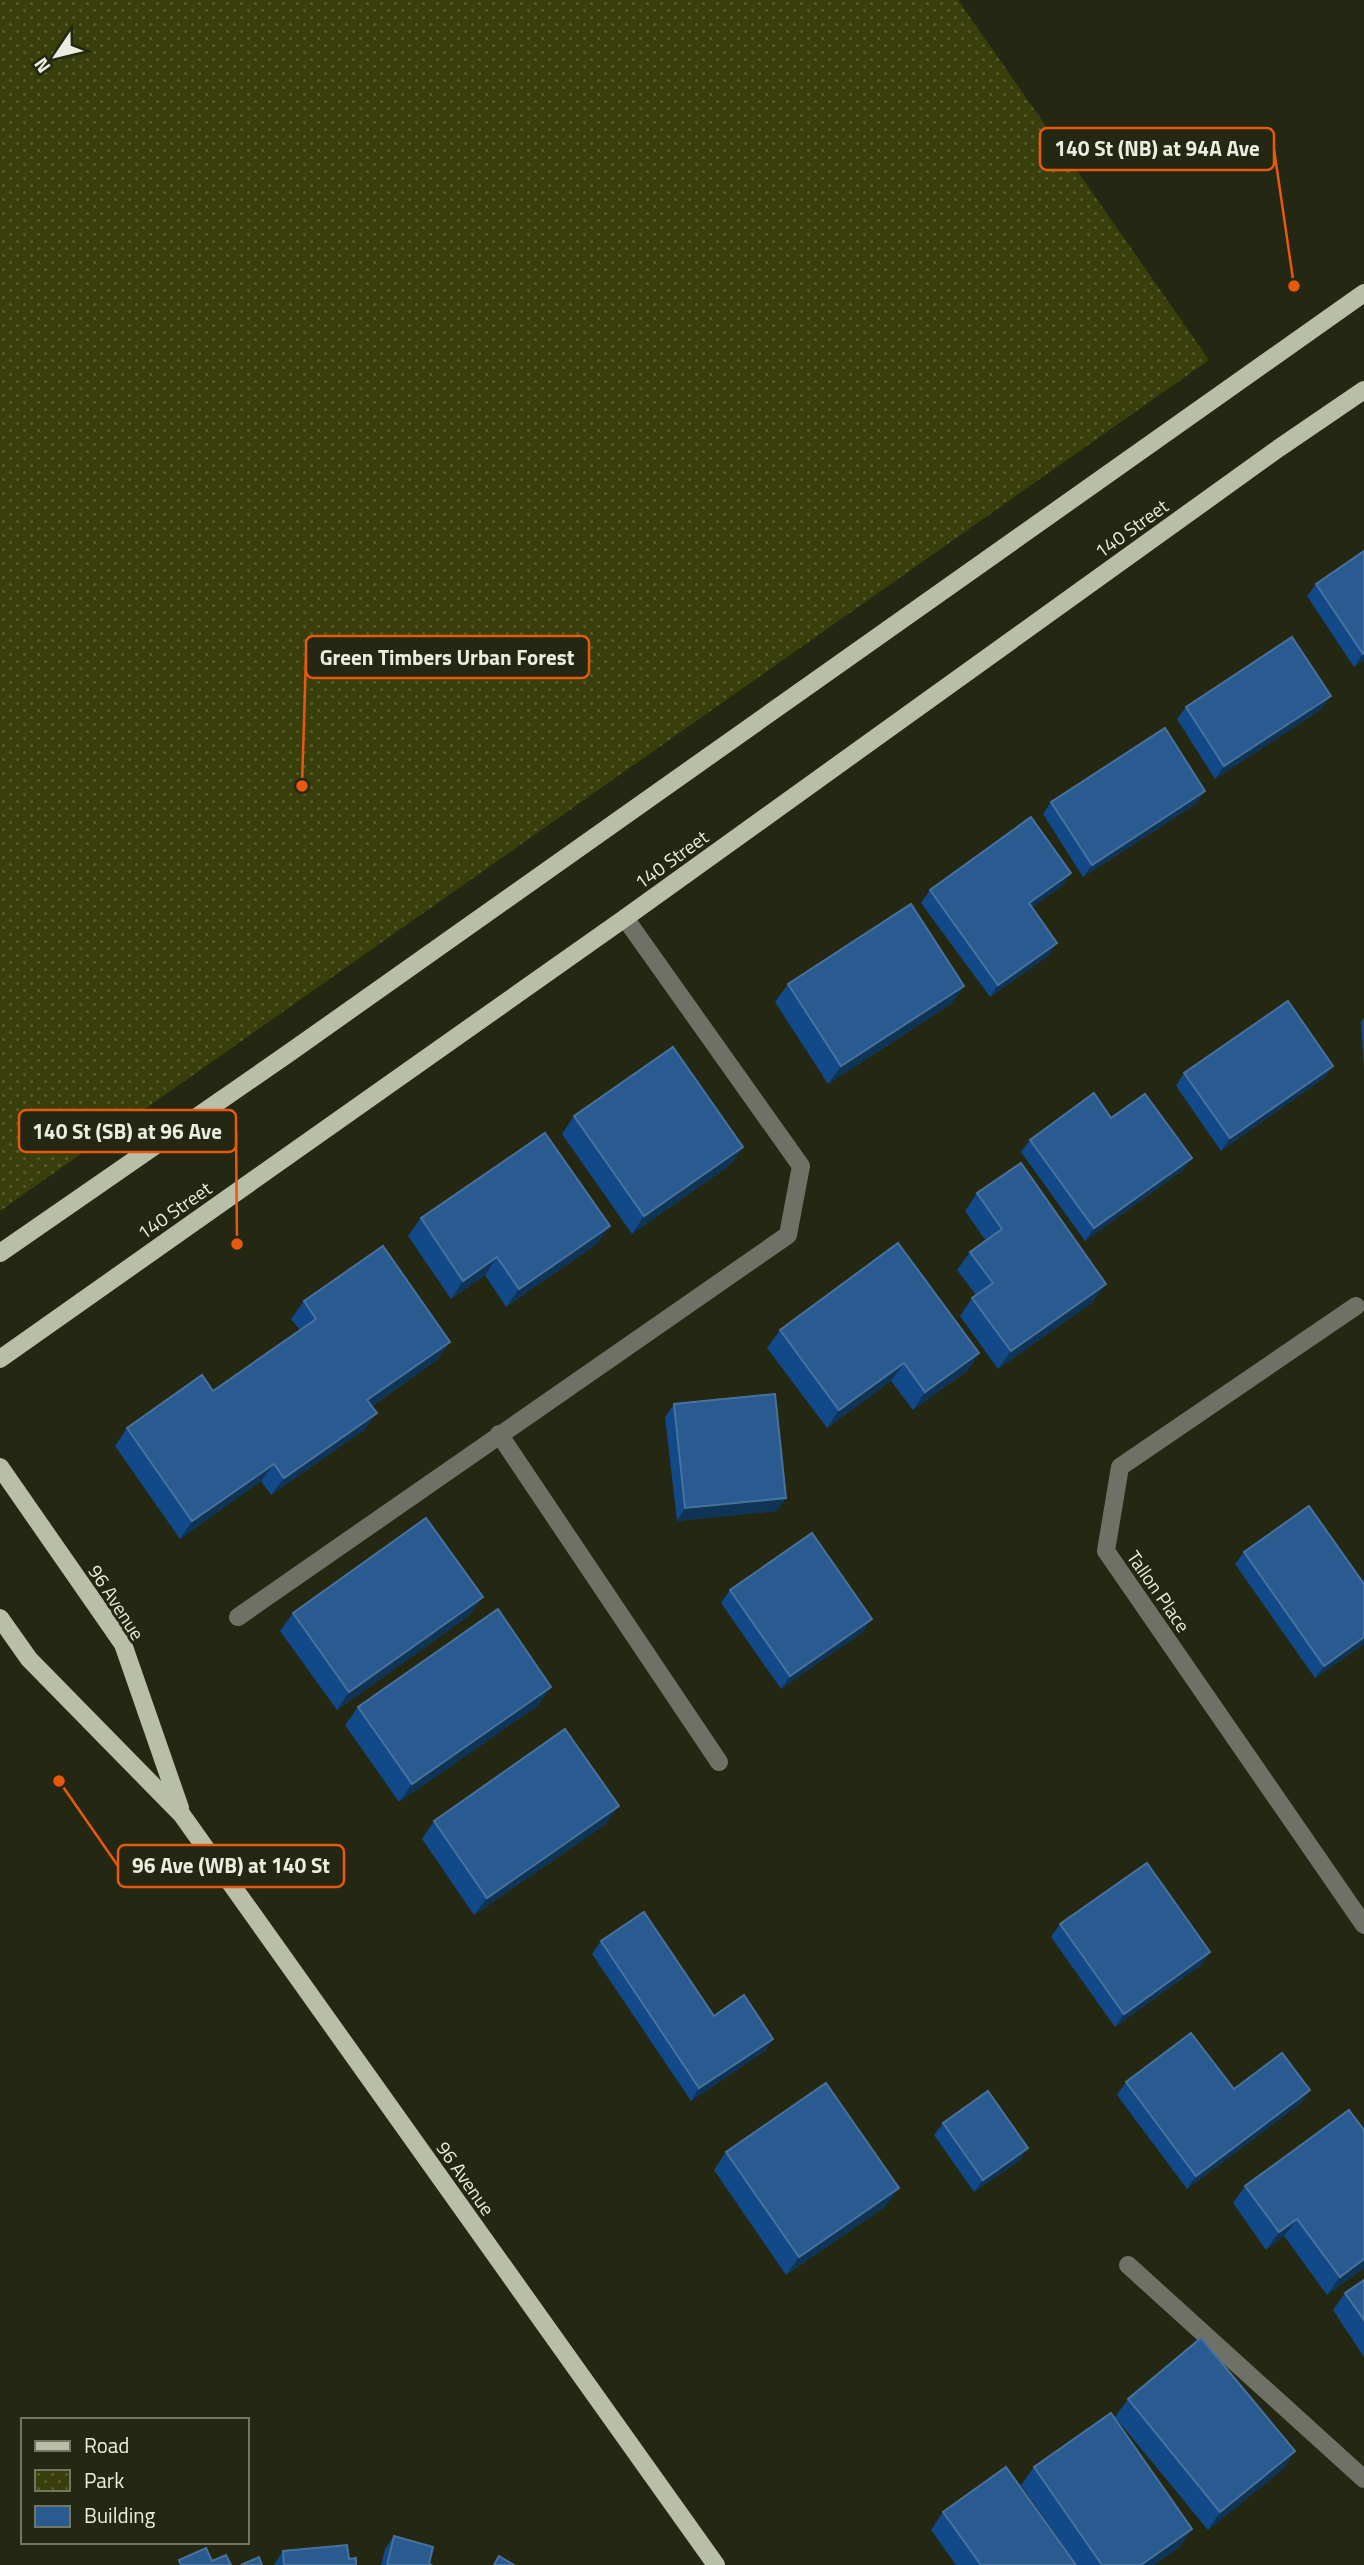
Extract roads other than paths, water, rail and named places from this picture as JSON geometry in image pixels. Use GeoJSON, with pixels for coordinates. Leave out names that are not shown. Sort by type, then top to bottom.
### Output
{"type":"FeatureCollection","features":[{"type":"Feature","properties":{"kind":"main road"},"geometry":{"type":"LineString","coordinates":[[0,1253],[289,1053],[1364,293]]}},
{"type":"Feature","properties":{"kind":"main road","name":"140 Street"},"geometry":{"type":"LineString","coordinates":[[0,1359],[625,918],[1256,464],[1364,390]]}},
{"type":"Feature","properties":{"kind":"main road","name":"96 Avenue"},"geometry":{"type":"LineString","coordinates":[[0,1467],[123,1644],[182,1815]]}},
{"type":"Feature","properties":{"kind":"main road","name":"96 Avenue"},"geometry":{"type":"LineString","coordinates":[[0,1618],[29,1659],[182,1815],[716,2565]]}},
{"type":"Feature","properties":{"kind":"street"},"geometry":{"type":"LineString","coordinates":[[238,1617],[788,1235],[801,1167],[625,918]]}},
{"type":"Feature","properties":{"kind":"street","name":"Tallon Place"},"geometry":{"type":"LineString","coordinates":[[1356,1306],[1120,1468],[1106,1551],[1364,1925]]}},
{"type":"Feature","properties":{"kind":"street"},"geometry":{"type":"LineString","coordinates":[[499,1434],[719,1762]]}},
{"type":"Feature","properties":{"kind":"street"},"geometry":{"type":"LineString","coordinates":[[1128,2265],[1364,2479]]}},
{"type":"Feature","properties":{"kind":"place","name":"140 St (NB) at 94A Ave"},"geometry":{"type":"Point","coordinates":[1294,286]}},
{"type":"Feature","properties":{"kind":"place","name":"Green Timbers Urban Forest"},"geometry":{"type":"Point","coordinates":[302,786]}},
{"type":"Feature","properties":{"kind":"place","name":"140 St (SB) at 96 Ave"},"geometry":{"type":"Point","coordinates":[237,1244]}},
{"type":"Feature","properties":{"kind":"place","name":"96 Ave (WB) at 140 St"},"geometry":{"type":"Point","coordinates":[59,1781]}}]}
